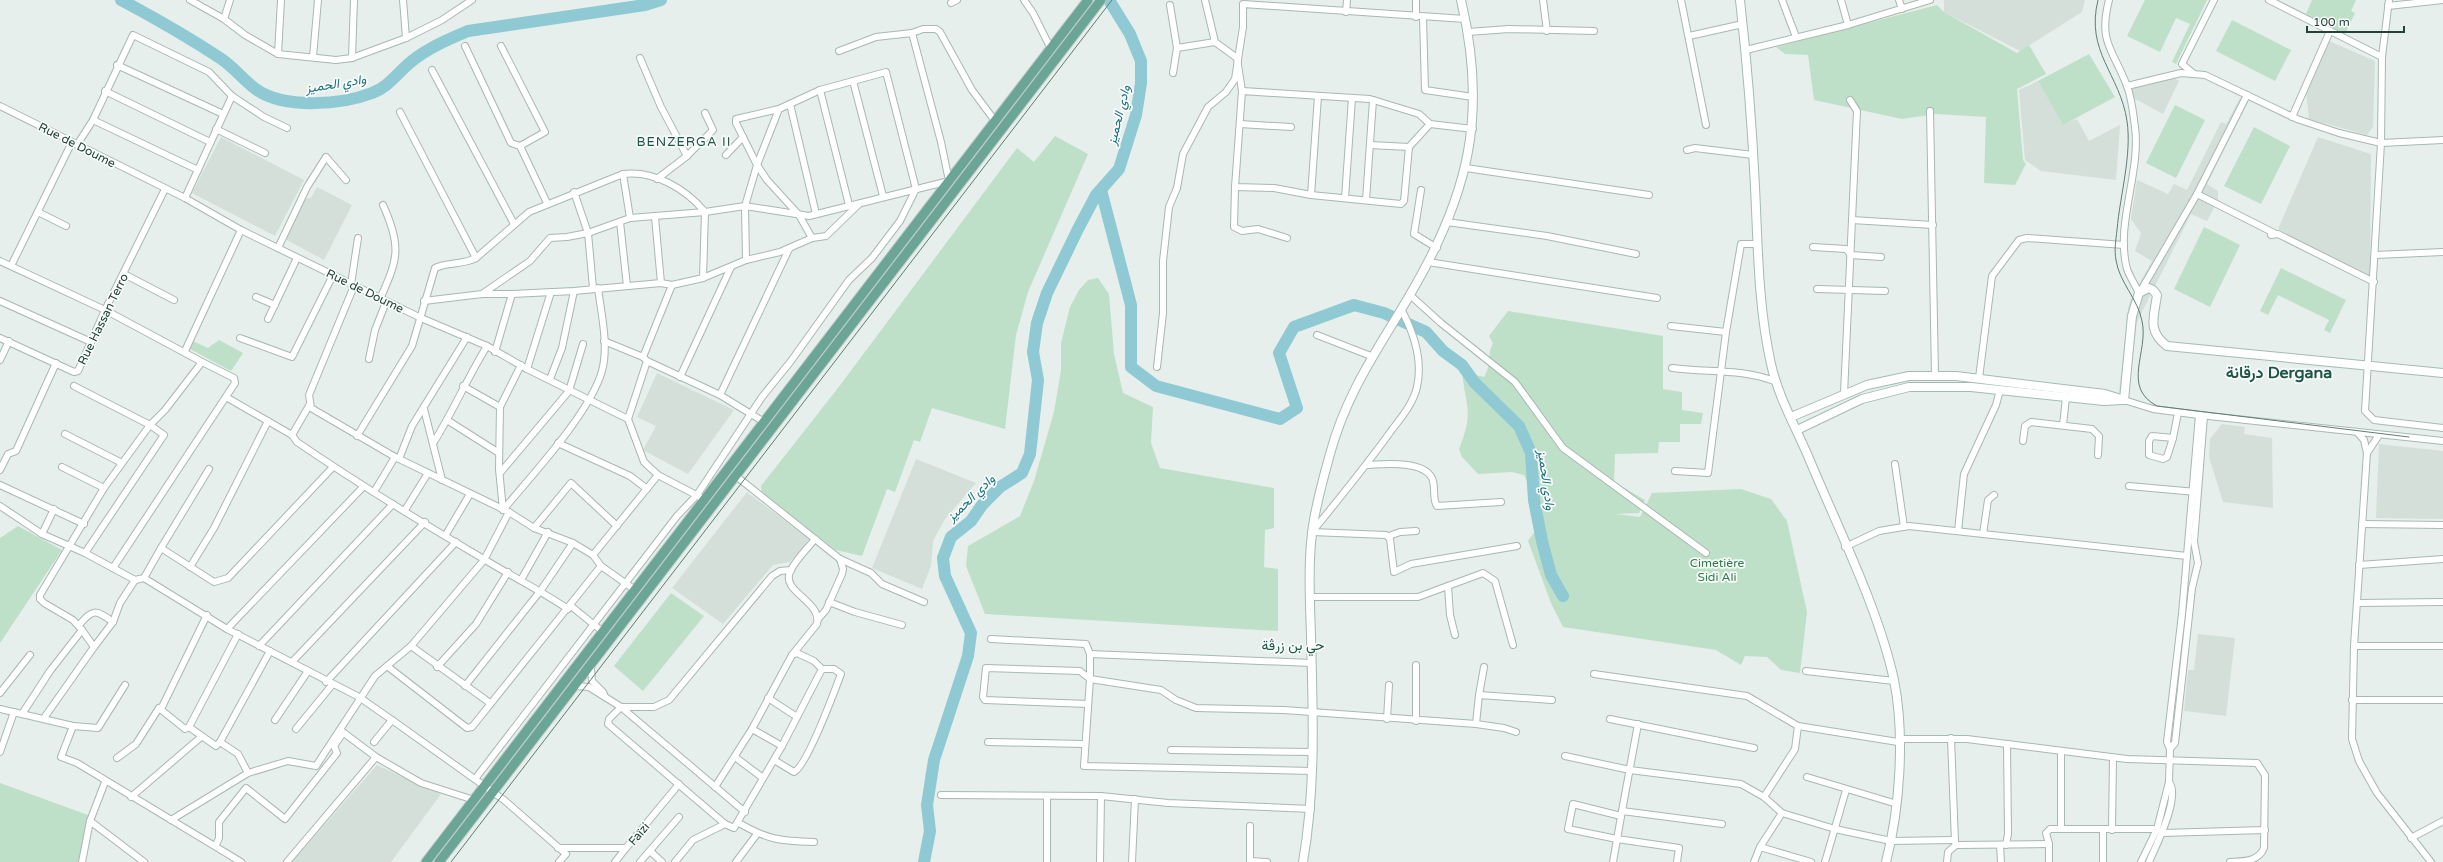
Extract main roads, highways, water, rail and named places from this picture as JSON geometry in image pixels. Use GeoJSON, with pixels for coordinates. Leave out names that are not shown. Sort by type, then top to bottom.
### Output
{"type":"FeatureCollection","features":[{"type":"Feature","properties":{"kind":"main road"},"geometry":{"type":"LineString","coordinates":[[426,862],[635,590],[702,499],[764,422],[1088,0]]}},
{"type":"Feature","properties":{"kind":"main road"},"geometry":{"type":"LineString","coordinates":[[439,862],[590,668],[716,501],[1101,0]]}},
{"type":"Feature","properties":{"kind":"main road"},"geometry":{"type":"LineString","coordinates":[[1455,0],[1466,19]]}},
{"type":"Feature","properties":{"kind":"main road"},"geometry":{"type":"LineString","coordinates":[[1303,862],[1311,809],[1313,771],[1313,712],[1309,597],[1312,532],[1330,453],[1346,407],[1371,356],[1410,295],[1437,248],[1466,168],[1473,129],[1474,76],[1466,19],[1461,0]]}},
{"type":"Feature","properties":{"kind":"main road"},"geometry":{"type":"LineString","coordinates":[[1740,0],[1746,50],[1754,155],[1758,244],[1766,338],[1777,382],[1866,595],[1894,681],[1899,714],[1897,804],[1886,862]]}},
{"type":"Feature","properties":{"kind":"main road"},"geometry":{"type":"LineString","coordinates":[[2124,400],[2132,316],[2139,293],[2149,288],[2157,295],[2154,332],[2157,339],[2167,346],[2369,364],[2443,373]]}},
{"type":"Feature","properties":{"kind":"main road"},"geometry":{"type":"LineString","coordinates":[[1791,417],[1842,395],[1891,378],[1935,376],[1979,378],[2105,394],[2124,400]]}},
{"type":"Feature","properties":{"kind":"main road"},"geometry":{"type":"LineString","coordinates":[[1990,389],[1992,380]]}},
{"type":"Feature","properties":{"kind":"main road"},"geometry":{"type":"LineString","coordinates":[[1797,430],[1878,394],[1909,387],[1945,386],[1990,389],[2066,398],[2109,401],[2124,400]]}},
{"type":"Feature","properties":{"kind":"main road"},"geometry":{"type":"LineString","coordinates":[[1842,395],[1844,408]]}},
{"type":"Feature","properties":{"kind":"main road"},"geometry":{"type":"LineString","coordinates":[[702,499],[716,501]]}},
{"type":"Feature","properties":{"kind":"main road"},"geometry":{"type":"LineString","coordinates":[[702,499],[707,513]]}},
{"type":"Feature","properties":{"kind":"waterway","name":"وادي الحميز"},"geometry":{"type":"LineString","coordinates":[[121,0],[220,58],[257,90],[282,100],[313,103],[345,100],[372,93],[388,83],[418,56],[439,44],[468,31],[645,5],[661,0]]}},
{"type":"Feature","properties":{"kind":"waterway","name":"وادي الحميز"},"geometry":{"type":"LineString","coordinates":[[924,862],[930,831],[927,805],[934,760],[968,656],[971,633],[945,576],[943,558],[951,537],[971,521],[982,505],[1000,487],[1022,473],[1030,454],[1038,380],[1033,352],[1037,323],[1047,293],[1096,195],[1119,169],[1136,115],[1141,83],[1141,61],[1130,34],[1109,0]]}},
{"type":"Feature","properties":{"kind":"waterway","name":"وادي الحميز"},"geometry":{"type":"LineString","coordinates":[[1101,190],[1131,305],[1131,367],[1156,386],[1280,419],[1297,408],[1279,353],[1294,327],[1354,305],[1384,313],[1426,332],[1443,351],[1462,365],[1475,383],[1519,426],[1531,453],[1534,500],[1542,541],[1551,575],[1563,596]]}},
{"type":"Feature","properties":{"kind":"tram line"},"geometry":{"type":"LineString","coordinates":[[451,862],[1112,0]]}},
{"type":"Feature","properties":{"kind":"tram line"},"geometry":{"type":"LineString","coordinates":[[2098,0],[2095,18],[2096,34],[2105,62],[2123,104],[2127,121],[2127,161],[2118,217],[2115,256],[2121,276],[2137,305],[2142,321],[2143,333],[2138,379],[2140,389],[2146,398],[2157,406],[2409,437]]}},
{"type":"Feature","properties":{"kind":"district","name":"BENZERGA II"},"geometry":{"type":"Point","coordinates":[684,142]}},
{"type":"Feature","properties":{"kind":"district","name":"درقانة Dergana"},"geometry":{"type":"Point","coordinates":[2279,373]}},
{"type":"Feature","properties":{"kind":"district","name":"حي بن زرڤة"},"geometry":{"type":"Point","coordinates":[1293,645]}},
{"type":"Feature","properties":{"kind":"park label","name":"Cimetière Sidi Ali"},"geometry":{"type":"Point","coordinates":[1717,570]}}]}
